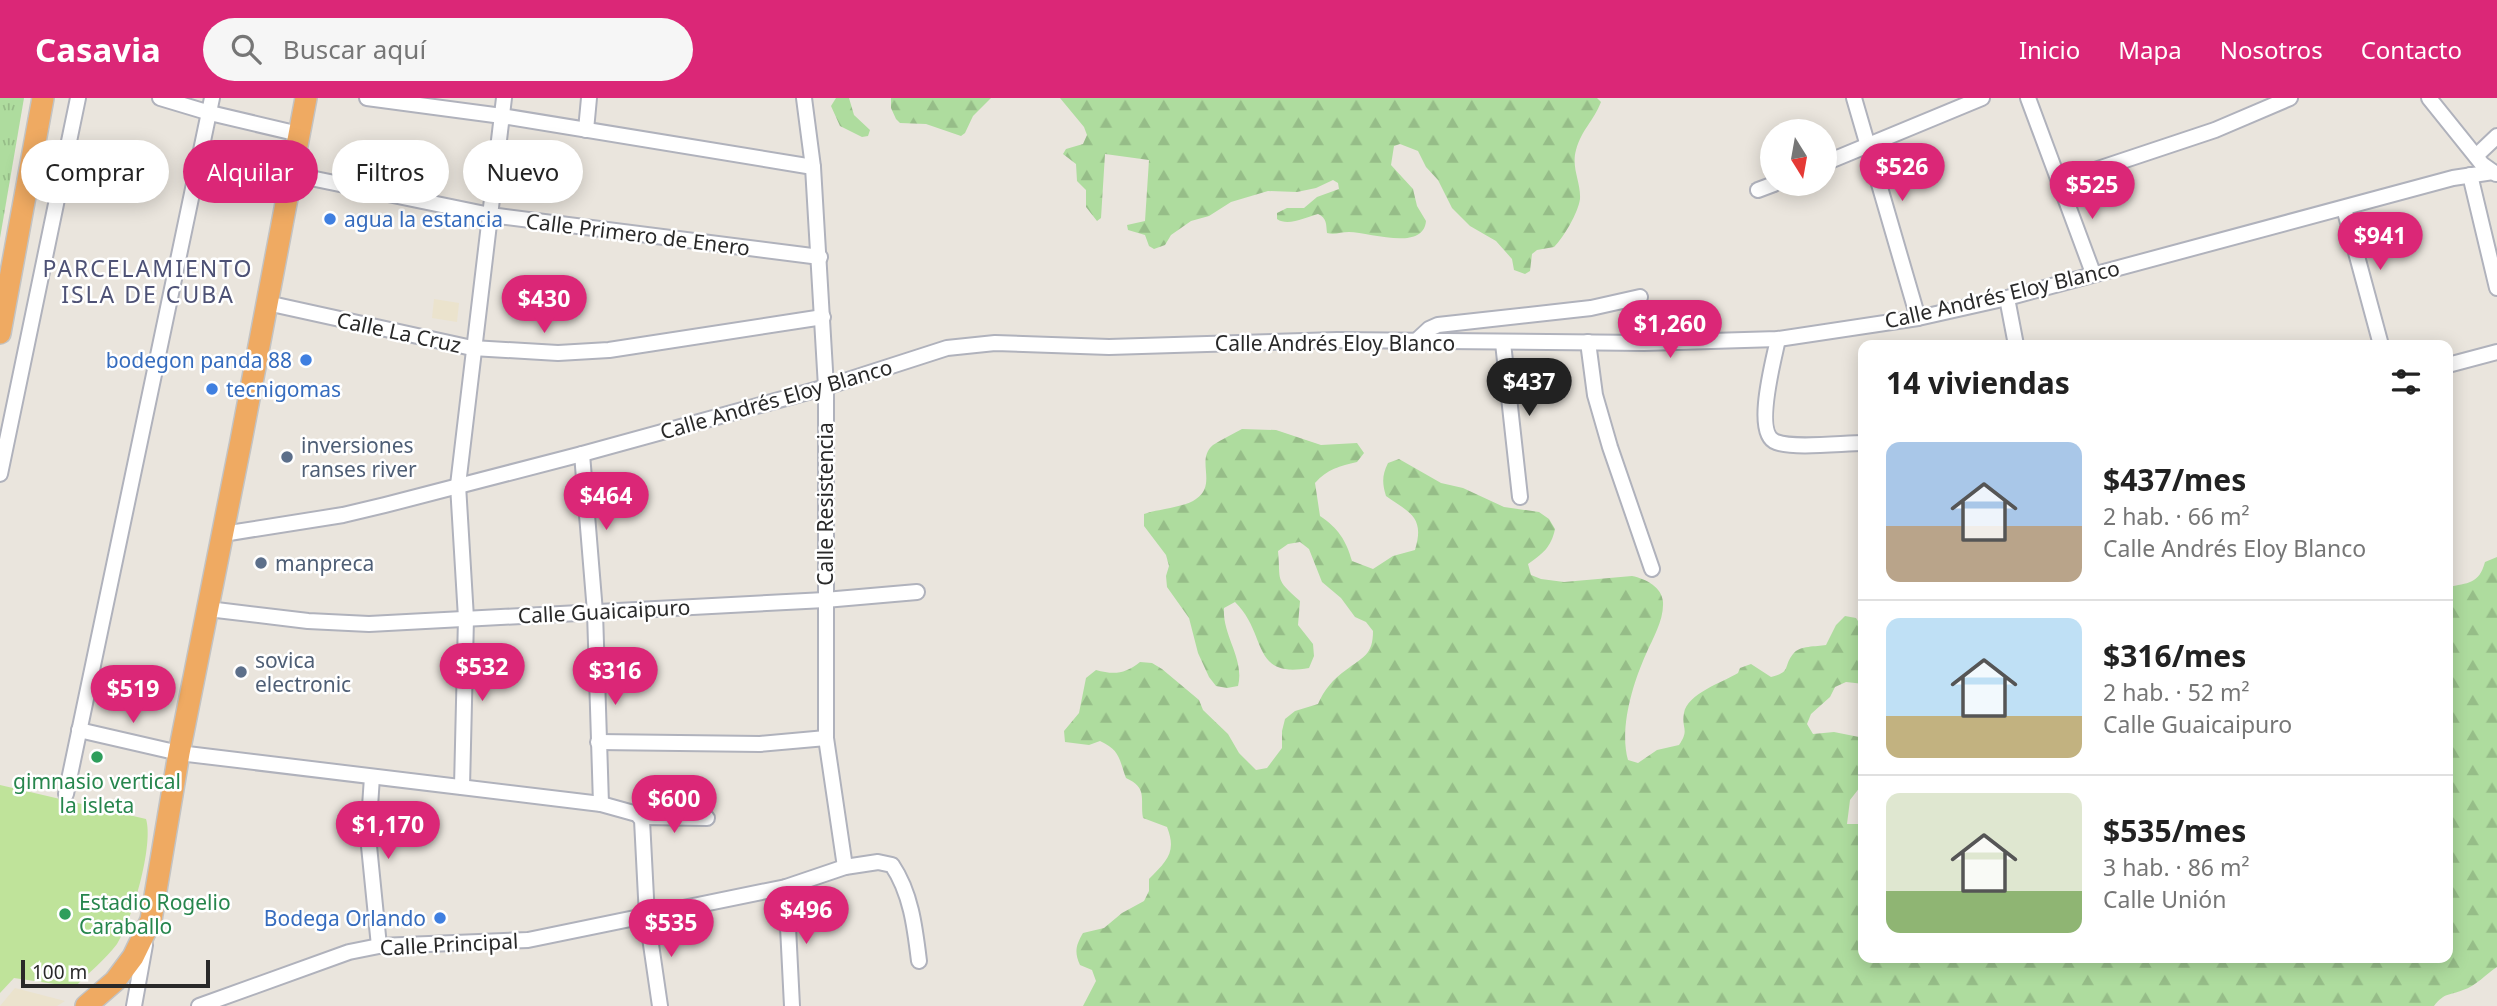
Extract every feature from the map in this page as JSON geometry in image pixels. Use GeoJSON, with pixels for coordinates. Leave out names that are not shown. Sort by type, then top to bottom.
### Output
{"type":"FeatureCollection","features":[{"type":"Feature","properties":{"kind":"highway"},"geometry":{"type":"LineString","coordinates":[[0,332],[43,98]]}},
{"type":"Feature","properties":{"kind":"highway"},"geometry":{"type":"LineString","coordinates":[[298,140],[306,98]]}},
{"type":"Feature","properties":{"kind":"highway"},"geometry":{"type":"LineString","coordinates":[[86,1006],[115,981],[133,957],[151,920],[179,754],[286,203]]}},
{"type":"Feature","properties":{"kind":"street"},"geometry":{"type":"LineString","coordinates":[[0,474],[78,98]]}},
{"type":"Feature","properties":{"kind":"street"},"geometry":{"type":"LineString","coordinates":[[160,98],[211,105],[299,134]]}},
{"type":"Feature","properties":{"kind":"street"},"geometry":{"type":"LineString","coordinates":[[368,98],[502,116],[813,167]]}},
{"type":"Feature","properties":{"kind":"street"},"geometry":{"type":"LineString","coordinates":[[462,787],[466,618],[458,485],[472,348],[504,98]]}},
{"type":"Feature","properties":{"kind":"street"},"geometry":{"type":"LineString","coordinates":[[586,130],[589,98]]}},
{"type":"Feature","properties":{"kind":"street","name":"Calle Resistencia"},"geometry":{"type":"LineString","coordinates":[[804,98],[820,257],[826,387],[826,738],[845,867]]}},
{"type":"Feature","properties":{"kind":"street"},"geometry":{"type":"LineString","coordinates":[[1854,98],[1918,318]]}},
{"type":"Feature","properties":{"kind":"street"},"geometry":{"type":"LineString","coordinates":[[1838,158],[1982,98]]}},
{"type":"Feature","properties":{"kind":"street"},"geometry":{"type":"LineString","coordinates":[[2028,98],[2093,273]]}},
{"type":"Feature","properties":{"kind":"street"},"geometry":{"type":"LineString","coordinates":[[2059,182],[2215,130],[2290,98]]}},
{"type":"Feature","properties":{"kind":"street"},"geometry":{"type":"LineString","coordinates":[[2429,98],[2482,164],[2495,173]]}},
{"type":"Feature","properties":{"kind":"street"},"geometry":{"type":"LineString","coordinates":[[66,794],[211,105]]}},
{"type":"Feature","properties":{"kind":"street"},"geometry":{"type":"LineString","coordinates":[[2476,156],[2497,136]]}},
{"type":"Feature","properties":{"kind":"street","name":"Calle Andrés Eloy Blanco"},"geometry":{"type":"LineString","coordinates":[[223,534],[343,514],[582,454],[826,387],[947,348],[995,343],[1109,348],[1337,340],[1644,343],[1778,339],[1918,318],[2007,298],[2470,175],[2495,173]]}},
{"type":"Feature","properties":{"kind":"street"},"geometry":{"type":"LineString","coordinates":[[2470,175],[2477,214],[2497,288]]}},
{"type":"Feature","properties":{"kind":"street","name":"Calle Primero de Enero"},"geometry":{"type":"LineString","coordinates":[[318,179],[490,215],[820,257]]}},
{"type":"Feature","properties":{"kind":"street"},"geometry":{"type":"LineString","coordinates":[[2344,208],[2380,340]]}},
{"type":"Feature","properties":{"kind":"street"},"geometry":{"type":"LineString","coordinates":[[1416,341],[1438,325],[1591,308],[1640,297]]}},
{"type":"Feature","properties":{"kind":"street"},"geometry":{"type":"LineString","coordinates":[[2007,298],[2015,340]]}},
{"type":"Feature","properties":{"kind":"street","name":"Calle La Cruz"},"geometry":{"type":"LineString","coordinates":[[267,303],[472,348],[558,353],[609,350],[823,317]]}},
{"type":"Feature","properties":{"kind":"street"},"geometry":{"type":"LineString","coordinates":[[1778,339],[1764,418],[1768,436],[1775,442],[1793,445],[1858,443]]}},
{"type":"Feature","properties":{"kind":"street"},"geometry":{"type":"LineString","coordinates":[[1588,342],[1595,395],[1627,501],[1652,569]]}},
{"type":"Feature","properties":{"kind":"street"},"geometry":{"type":"LineString","coordinates":[[1503,343],[1520,497]]}},
{"type":"Feature","properties":{"kind":"street"},"geometry":{"type":"LineString","coordinates":[[2453,364],[2497,352]]}},
{"type":"Feature","properties":{"kind":"street"},"geometry":{"type":"LineString","coordinates":[[582,454],[596,612],[601,804]]}},
{"type":"Feature","properties":{"kind":"street","name":"Calle Guaicaipuro"},"geometry":{"type":"LineString","coordinates":[[208,609],[309,621],[369,624],[825,600],[917,592]]}},
{"type":"Feature","properties":{"kind":"street"},"geometry":{"type":"LineString","coordinates":[[79,730],[179,754],[601,804],[640,817],[707,818]]}},
{"type":"Feature","properties":{"kind":"street"},"geometry":{"type":"LineString","coordinates":[[598,742],[760,744],[826,738]]}},
{"type":"Feature","properties":{"kind":"street"},"geometry":{"type":"LineString","coordinates":[[372,777],[368,836],[379,946]]}},
{"type":"Feature","properties":{"kind":"street"},"geometry":{"type":"LineString","coordinates":[[640,817],[647,917],[660,1006]]}},
{"type":"Feature","properties":{"kind":"street","name":"Calle Principal"},"geometry":{"type":"LineString","coordinates":[[199,1006],[325,960],[379,946],[528,940],[786,887],[845,867],[878,862],[892,865],[900,876],[914,919],[919,961]]}},
{"type":"Feature","properties":{"kind":"street"},"geometry":{"type":"LineString","coordinates":[[786,887],[792,1006]]}},
{"type":"Feature","properties":{"kind":"street"},"geometry":{"type":"LineString","coordinates":[[134,1006],[151,920]]}},
{"type":"Feature","properties":{"kind":"shaded area"},"geometry":{"type":"Polygon","coordinates":[[[434,299],[459,303],[457,322],[432,318],[434,299]]]}},
{"type":"Feature","properties":{"kind":"shaded area"},"geometry":{"type":"Polygon","coordinates":[[[15,988],[65,1001],[57,1006],[0,1006],[15,988]]]}},
{"type":"Feature","properties":{"kind":"green space"},"geometry":{"type":"Polygon","coordinates":[[[0,98],[24,98],[0,238],[0,98]]]}},
{"type":"Feature","properties":{"kind":"green space"},"geometry":{"type":"Polygon","coordinates":[[[836,98],[849,98],[854,115],[870,130],[868,136],[862,137],[840,126],[831,106],[836,98]]]}},
{"type":"Feature","properties":{"kind":"green space"},"geometry":{"type":"Polygon","coordinates":[[[891,98],[991,98],[973,116],[961,136],[926,124],[900,123],[891,108],[891,98]]]}},
{"type":"Feature","properties":{"kind":"green space"},"geometry":{"type":"Polygon","coordinates":[[[1060,98],[1597,98],[1601,102],[1576,150],[1580,199],[1576,211],[1554,247],[1537,250],[1532,254],[1530,271],[1525,274],[1514,270],[1512,259],[1496,241],[1470,226],[1452,208],[1438,180],[1426,167],[1418,151],[1400,144],[1394,146],[1391,165],[1413,189],[1417,206],[1426,221],[1423,230],[1416,236],[1394,238],[1349,232],[1327,233],[1325,219],[1318,214],[1292,222],[1277,219],[1277,213],[1287,208],[1304,208],[1317,197],[1339,189],[1338,183],[1333,180],[1316,188],[1297,192],[1268,191],[1231,202],[1209,216],[1191,221],[1171,235],[1165,245],[1154,249],[1149,246],[1145,235],[1128,230],[1127,225],[1145,221],[1149,160],[1105,154],[1101,218],[1097,221],[1086,207],[1086,190],[1077,181],[1076,164],[1063,154],[1066,149],[1083,144],[1087,135],[1084,127],[1060,98]]]}},
{"type":"Feature","properties":{"kind":"green space"},"geometry":{"type":"Polygon","coordinates":[[[1242,429],[1276,430],[1321,445],[1357,443],[1364,453],[1357,462],[1329,471],[1315,483],[1320,516],[1340,535],[1352,561],[1373,569],[1393,556],[1415,550],[1418,539],[1417,523],[1413,517],[1386,496],[1384,475],[1388,463],[1399,459],[1441,483],[1463,488],[1504,507],[1539,512],[1549,519],[1555,529],[1553,536],[1545,550],[1528,564],[1531,575],[1564,582],[1632,576],[1648,582],[1660,592],[1663,602],[1658,629],[1636,678],[1626,720],[1628,760],[1638,763],[1657,750],[1679,745],[1685,732],[1684,713],[1698,694],[1751,664],[1771,677],[1778,675],[1785,671],[1796,651],[1826,645],[1836,625],[1845,616],[1856,618],[1858,683],[1846,682],[1835,687],[1830,697],[1811,714],[1807,724],[1813,734],[1834,732],[1858,737],[1858,790],[1850,800],[1847,824],[1858,824],[1858,963],[2453,963],[2453,586],[2476,579],[2485,562],[2497,557],[2497,967],[2472,986],[2444,996],[2434,1006],[1083,1006],[1096,981],[1092,970],[1080,965],[1078,960],[1077,949],[1083,933],[1104,928],[1122,913],[1144,901],[1149,891],[1149,879],[1165,861],[1171,843],[1167,827],[1143,818],[1142,794],[1138,786],[1126,778],[1112,748],[1100,741],[1089,745],[1065,742],[1064,731],[1079,713],[1086,678],[1096,670],[1119,672],[1140,662],[1152,663],[1199,700],[1203,710],[1228,734],[1239,753],[1256,770],[1267,768],[1282,748],[1285,719],[1295,711],[1318,704],[1333,681],[1369,650],[1373,639],[1373,631],[1366,622],[1355,617],[1341,598],[1322,582],[1309,549],[1300,542],[1288,544],[1278,551],[1279,574],[1282,583],[1300,601],[1298,625],[1313,644],[1314,656],[1309,668],[1290,670],[1277,667],[1268,660],[1245,614],[1235,602],[1224,608],[1224,618],[1238,666],[1238,686],[1216,686],[1198,653],[1189,618],[1167,587],[1169,566],[1166,555],[1144,526],[1144,514],[1186,504],[1202,493],[1206,479],[1206,458],[1213,445],[1242,429]]]}},
{"type":"Feature","properties":{"kind":"green space","name":"Estadio Rogelio Caraballo"},"geometry":{"type":"Polygon","coordinates":[[[0,785],[146,819],[148,831],[144,864],[135,901],[123,933],[113,950],[75,987],[14,978],[0,993],[0,785]]]}},
{"type":"Feature","properties":{"kind":"place","name":"agua la estancia"},"geometry":{"type":"Point","coordinates":[330,219]}},
{"type":"Feature","properties":{"kind":"place","name":"bodegon panda 88"},"geometry":{"type":"Point","coordinates":[306,360]}},
{"type":"Feature","properties":{"kind":"place","name":"tecnigomas"},"geometry":{"type":"Point","coordinates":[212,389]}},
{"type":"Feature","properties":{"kind":"place","name":"inversiones ranses river"},"geometry":{"type":"Point","coordinates":[287,457]}},
{"type":"Feature","properties":{"kind":"place","name":"manpreca"},"geometry":{"type":"Point","coordinates":[261,563]}},
{"type":"Feature","properties":{"kind":"place","name":"sovica electronic"},"geometry":{"type":"Point","coordinates":[241,672]}},
{"type":"Feature","properties":{"kind":"place","name":"gimnasio vertical la isleta"},"geometry":{"type":"Point","coordinates":[97,757]}},
{"type":"Feature","properties":{"kind":"place","name":"Estadio Rogelio Caraballo"},"geometry":{"type":"Point","coordinates":[65,914]}},
{"type":"Feature","properties":{"kind":"place","name":"Bodega Orlando"},"geometry":{"type":"Point","coordinates":[440,918]}},
{"type":"Feature","properties":{"kind":"district","name":"PARCELAMIENTO ISLA DE CUBA"},"geometry":{"type":"Point","coordinates":[148,281]}}]}
